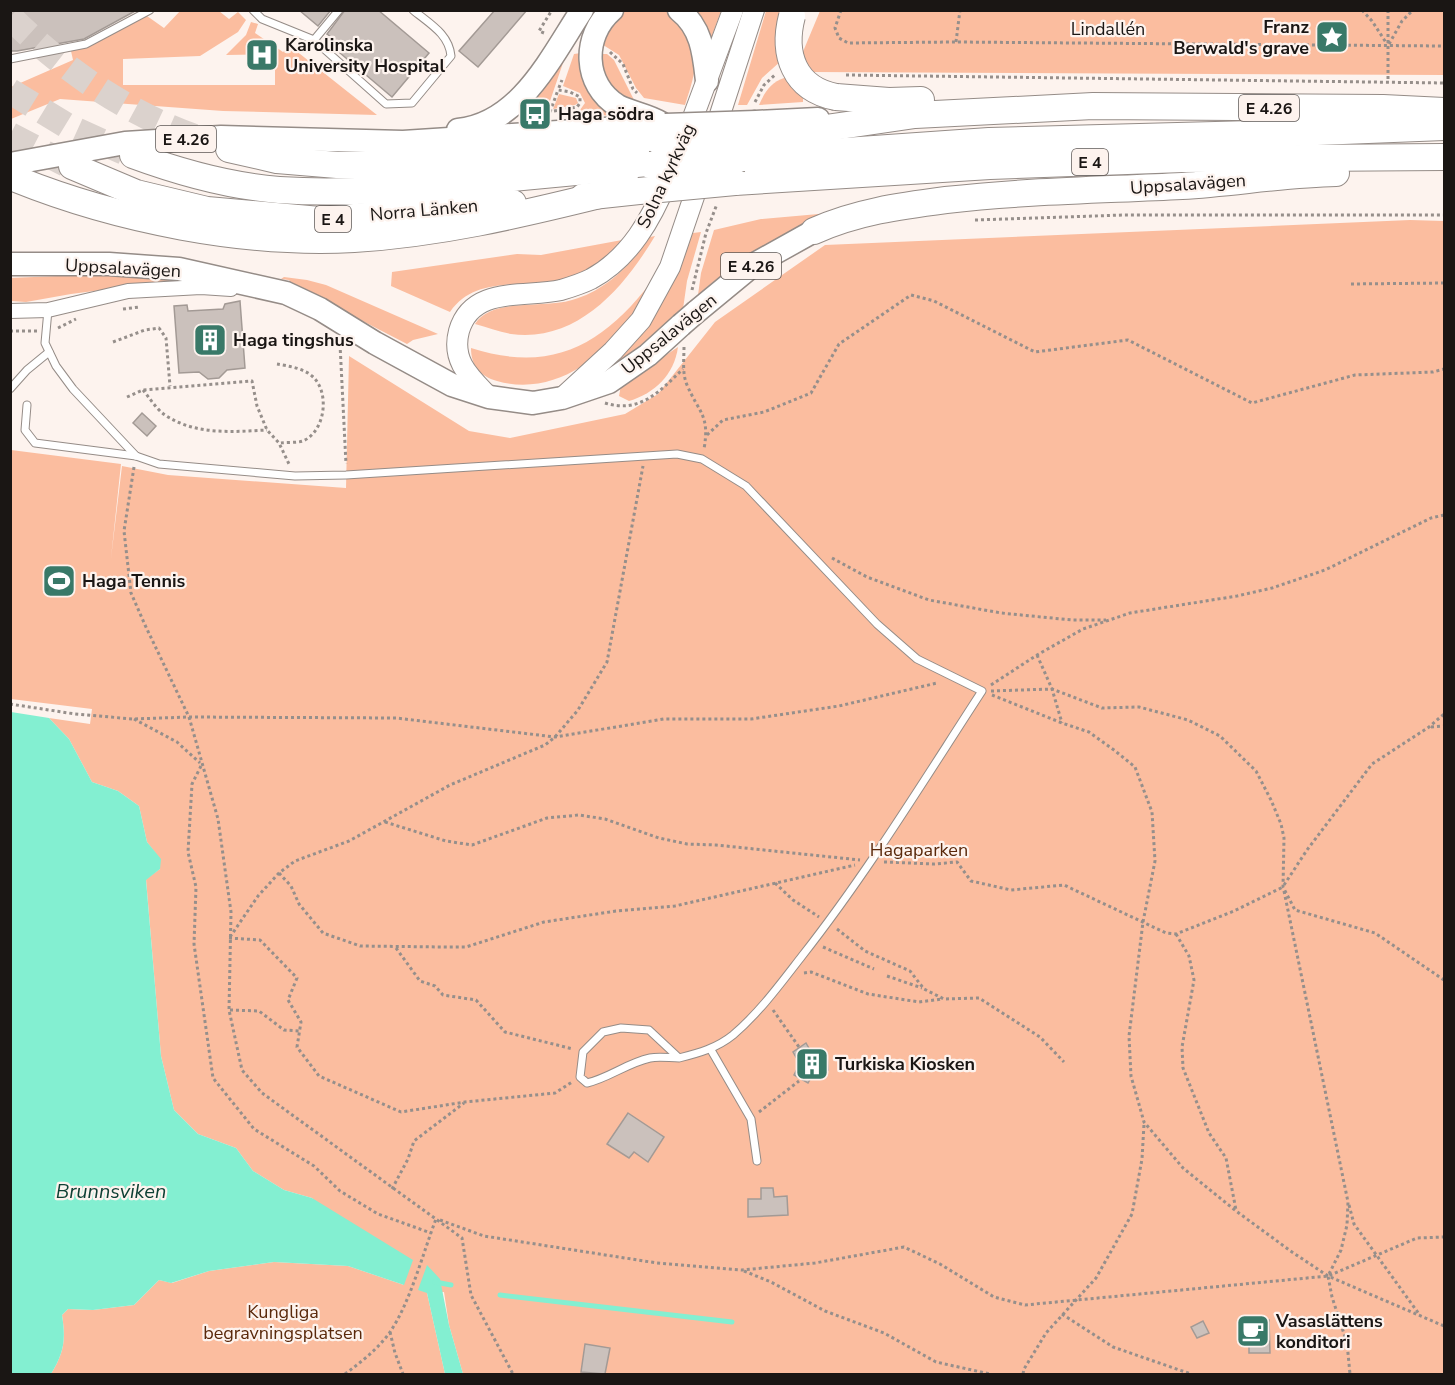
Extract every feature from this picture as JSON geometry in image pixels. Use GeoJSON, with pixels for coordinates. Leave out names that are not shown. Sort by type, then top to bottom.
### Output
{"type":"FeatureCollection","features":[{"type":"Feature","properties":{"kind":"highway"},"geometry":{"type":"LineString","coordinates":[[793,13],[788,44],[790,58],[794,68],[812,88],[824,94],[838,86],[889,100],[969,100],[1093,106]]}},
{"type":"Feature","properties":{"kind":"highway","name":"E 4.26"},"geometry":{"type":"LineString","coordinates":[[750,140],[915,114],[1093,106],[1371,108],[1444,111]]}},
{"type":"Feature","properties":{"kind":"highway","name":"E 4"},"geometry":{"type":"LineString","coordinates":[[750,140],[989,141],[1444,127]]}},
{"type":"Feature","properties":{"kind":"highway"},"geometry":{"type":"LineString","coordinates":[[229,149],[277,160],[337,165],[374,165],[658,144],[750,140]]}},
{"type":"Feature","properties":{"kind":"highway","name":"Norra Länken"},"geometry":{"type":"LineString","coordinates":[[133,155],[222,181],[276,190],[391,191],[658,144]]}},
{"type":"Feature","properties":{"kind":"highway","name":"Uppsalavägen"},"geometry":{"type":"LineString","coordinates":[[639,190],[990,166],[1183,159],[1444,157]]}},
{"type":"Feature","properties":{"kind":"highway","name":"Norra Länken"},"geometry":{"type":"LineString","coordinates":[[72,166],[136,193],[207,210],[320,220],[639,190]]}},
{"type":"Feature","properties":{"kind":"highway"},"geometry":{"type":"LineString","coordinates":[[13,172],[73,200],[146,219],[238,234],[313,239],[354,239],[442,229],[486,222],[600,195]]}},
{"type":"Feature","properties":{"kind":"highway","name":"Uppsalavägen"},"geometry":{"type":"LineString","coordinates":[[814,231],[853,215],[970,197],[1048,191],[1184,186],[1328,173],[1444,172]]}},
{"type":"Feature","properties":{"kind":"main road"},"geometry":{"type":"LineString","coordinates":[[363,140],[387,132],[467,129],[494,119],[517,101],[539,74],[582,10]]}},
{"type":"Feature","properties":{"kind":"main road"},"geometry":{"type":"LineString","coordinates":[[612,10],[599,25],[592,39],[590,56],[595,79],[615,104],[650,117],[658,144]]}},
{"type":"Feature","properties":{"kind":"main road"},"geometry":{"type":"LineString","coordinates":[[679,10],[698,33],[704,51],[707,81]]}},
{"type":"Feature","properties":{"kind":"main road","name":"E 4.26"},"geometry":{"type":"LineString","coordinates":[[13,172],[125,143],[221,137],[403,142],[658,144]]}},
{"type":"Feature","properties":{"kind":"main road","name":"Uppsalavägen"},"geometry":{"type":"LineString","coordinates":[[10,264],[109,264],[179,269],[286,293],[320,309],[375,343],[452,385],[489,397],[533,403],[562,398],[609,382],[687,326],[753,265],[814,231]]}},
{"type":"Feature","properties":{"kind":"street","name":"Solna kyrkväg"},"geometry":{"type":"LineString","coordinates":[[489,397],[465,373],[460,364],[457,340],[462,321],[471,308],[484,300],[561,290],[591,279],[617,260],[641,234],[660,200],[733,10]]}},
{"type":"Feature","properties":{"kind":"street","name":"Solna kyrkväg"},"geometry":{"type":"LineString","coordinates":[[562,398],[596,368],[641,320],[670,267],[754,10]]}},
{"type":"Feature","properties":{"kind":"street"},"geometry":{"type":"LineString","coordinates":[[10,311],[48,310],[128,291],[201,287],[286,293]]}},
{"type":"Feature","properties":{"kind":"lane"},"geometry":{"type":"LineString","coordinates":[[10,58],[86,44],[150,10]]}},
{"type":"Feature","properties":{"kind":"lane"},"geometry":{"type":"LineString","coordinates":[[253,10],[262,19],[314,40],[386,104],[412,103],[451,56],[450,44],[441,32],[413,10]]}},
{"type":"Feature","properties":{"kind":"lane"},"geometry":{"type":"LineString","coordinates":[[314,40],[339,10]]}},
{"type":"Feature","properties":{"kind":"lane"},"geometry":{"type":"LineString","coordinates":[[48,310],[45,343],[56,366],[73,389],[136,456]]}},
{"type":"Feature","properties":{"kind":"lane"},"geometry":{"type":"LineString","coordinates":[[10,389],[27,370],[49,352]]}},
{"type":"Feature","properties":{"kind":"lane"},"geometry":{"type":"LineString","coordinates":[[27,405],[24,430],[35,443],[136,456],[159,464],[295,476],[346,476],[677,454],[702,459],[746,486],[878,624],[917,659],[982,691],[871,861],[828,922],[765,1003],[733,1035],[711,1050],[679,1058],[651,1058],[627,1066],[600,1080],[587,1083],[580,1077],[583,1052],[603,1032],[621,1028],[649,1030],[679,1058]]}},
{"type":"Feature","properties":{"kind":"lane"},"geometry":{"type":"LineString","coordinates":[[711,1050],[751,1119],[757,1161]]}},
{"type":"Feature","properties":{"kind":"path"},"geometry":{"type":"LineString","coordinates":[[548,36],[539,31],[552,10]]}},
{"type":"Feature","properties":{"kind":"path","name":"Lindallén"},"geometry":{"type":"LineString","coordinates":[[841,10],[835,28],[838,38],[848,43],[1444,46]]}},
{"type":"Feature","properties":{"kind":"path"},"geometry":{"type":"LineString","coordinates":[[956,42],[960,10]]}},
{"type":"Feature","properties":{"kind":"path"},"geometry":{"type":"LineString","coordinates":[[1362,10],[1388,45]]}},
{"type":"Feature","properties":{"kind":"path"},"geometry":{"type":"LineString","coordinates":[[1388,10],[1388,81]]}},
{"type":"Feature","properties":{"kind":"path"},"geometry":{"type":"LineString","coordinates":[[1388,45],[1402,21],[1413,10]]}},
{"type":"Feature","properties":{"kind":"path"},"geometry":{"type":"LineString","coordinates":[[606,49],[624,64],[633,89],[639,95]]}},
{"type":"Feature","properties":{"kind":"path"},"geometry":{"type":"LineString","coordinates":[[550,112],[563,76]]}},
{"type":"Feature","properties":{"kind":"path"},"geometry":{"type":"LineString","coordinates":[[838,86],[1388,81],[1444,83]]}},
{"type":"Feature","properties":{"kind":"path"},"geometry":{"type":"LineString","coordinates":[[542,113],[577,107],[580,103],[576,95],[558,90]]}},
{"type":"Feature","properties":{"kind":"path"},"geometry":{"type":"LineString","coordinates":[[972,220],[1124,215],[1444,215]]}},
{"type":"Feature","properties":{"kind":"path"},"geometry":{"type":"LineString","coordinates":[[1351,284],[1444,283]]}},
{"type":"Feature","properties":{"kind":"path"},"geometry":{"type":"LineString","coordinates":[[707,435],[723,420],[764,412],[811,393],[839,344],[910,295],[934,302],[1035,352],[1128,340],[1252,403],[1356,375],[1433,372],[1444,369]]}},
{"type":"Feature","properties":{"kind":"path"},"geometry":{"type":"LineString","coordinates":[[687,326],[683,369],[686,384],[704,415],[707,435],[702,459]]}},
{"type":"Feature","properties":{"kind":"path"},"geometry":{"type":"LineString","coordinates":[[113,342],[145,330],[159,328],[166,338],[170,386]]}},
{"type":"Feature","properties":{"kind":"path"},"geometry":{"type":"LineString","coordinates":[[10,331],[24,331]]}},
{"type":"Feature","properties":{"kind":"path"},"geometry":{"type":"LineString","coordinates":[[340,342],[346,476]]}},
{"type":"Feature","properties":{"kind":"path"},"geometry":{"type":"LineString","coordinates":[[277,364],[296,368],[313,376],[323,395],[323,409],[317,428],[304,440],[279,442]]}},
{"type":"Feature","properties":{"kind":"path"},"geometry":{"type":"LineString","coordinates":[[127,397],[142,390],[170,386],[252,381],[257,406],[267,430],[279,442],[295,476]]}},
{"type":"Feature","properties":{"kind":"path"},"geometry":{"type":"LineString","coordinates":[[142,390],[163,414],[191,429],[267,430]]}},
{"type":"Feature","properties":{"kind":"path"},"geometry":{"type":"LineString","coordinates":[[136,456],[124,531],[131,593],[189,717],[218,819],[231,912],[229,1010],[242,1070],[262,1093],[462,1238],[471,1295],[513,1374]]}},
{"type":"Feature","properties":{"kind":"path"},"geometry":{"type":"LineString","coordinates":[[229,938],[258,896],[279,873],[295,861],[349,841],[450,785],[545,745],[555,737],[578,710],[607,662],[645,457]]}},
{"type":"Feature","properties":{"kind":"path"},"geometry":{"type":"LineString","coordinates":[[982,691],[1037,655],[1083,629],[1130,614],[1272,588],[1325,570],[1431,518],[1444,515]]}},
{"type":"Feature","properties":{"kind":"path"},"geometry":{"type":"LineString","coordinates":[[826,555],[867,577],[929,600],[1001,613],[1072,620],[1111,620]]}},
{"type":"Feature","properties":{"kind":"path"},"geometry":{"type":"LineString","coordinates":[[1037,655],[1052,689],[1062,723]]}},
{"type":"Feature","properties":{"kind":"path"},"geometry":{"type":"LineString","coordinates":[[10,704],[75,714],[134,719],[396,718],[555,737],[664,719],[751,719],[839,706],[936,682],[947,685]]}},
{"type":"Feature","properties":{"kind":"path"},"geometry":{"type":"LineString","coordinates":[[982,691],[1052,689],[1102,708],[1139,707],[1188,720],[1220,736],[1256,771],[1281,824],[1284,838],[1283,887],[1354,1224],[1420,1316]]}},
{"type":"Feature","properties":{"kind":"path"},"geometry":{"type":"LineString","coordinates":[[982,691],[1089,732],[1135,767],[1152,812],[1155,861],[1143,922],[1129,1036],[1131,1076],[1144,1122],[1142,1159],[1132,1214],[1096,1278],[1046,1333],[1023,1374]]}},
{"type":"Feature","properties":{"kind":"path"},"geometry":{"type":"LineString","coordinates":[[385,822],[446,841],[472,845],[548,818],[579,815],[605,819],[659,838],[687,844],[871,861],[934,864],[957,862],[971,881],[1011,890],[1064,885],[1166,933],[1176,934],[1234,911],[1283,887],[1307,850],[1372,764],[1429,727],[1444,714]]}},
{"type":"Feature","properties":{"kind":"path"},"geometry":{"type":"LineString","coordinates":[[134,719],[177,742],[201,765]]}},
{"type":"Feature","properties":{"kind":"path"},"geometry":{"type":"LineString","coordinates":[[1429,727],[1444,726]]}},
{"type":"Feature","properties":{"kind":"path"},"geometry":{"type":"LineString","coordinates":[[201,765],[192,784],[188,852],[196,887],[194,944],[213,1078],[254,1129],[314,1166],[340,1191],[378,1214],[430,1233]]}},
{"type":"Feature","properties":{"kind":"path"},"geometry":{"type":"LineString","coordinates":[[279,873],[291,886],[299,904],[323,933],[360,946],[466,947],[544,922],[616,911],[675,906],[871,861]]}},
{"type":"Feature","properties":{"kind":"path"},"geometry":{"type":"LineString","coordinates":[[775,884],[793,900],[828,922],[865,951],[910,971],[924,989]]}},
{"type":"Feature","properties":{"kind":"path"},"geometry":{"type":"LineString","coordinates":[[1283,887],[1295,910],[1376,933],[1444,980]]}},
{"type":"Feature","properties":{"kind":"path"},"geometry":{"type":"LineString","coordinates":[[1176,934],[1190,956],[1194,980],[1182,1047],[1184,1068],[1209,1133],[1226,1158],[1236,1211]]}},
{"type":"Feature","properties":{"kind":"path"},"geometry":{"type":"LineString","coordinates":[[229,938],[260,940],[297,978],[288,1000],[301,1022],[297,1047],[319,1076],[400,1112],[465,1102],[555,1093],[580,1077]]}},
{"type":"Feature","properties":{"kind":"path"},"geometry":{"type":"LineString","coordinates":[[813,942],[874,969]]}},
{"type":"Feature","properties":{"kind":"path"},"geometry":{"type":"LineString","coordinates":[[395,946],[420,981],[435,986],[443,995],[476,1000],[505,1032],[583,1052]]}},
{"type":"Feature","properties":{"kind":"path"},"geometry":{"type":"LineString","coordinates":[[788,974],[811,972],[868,994],[919,1002],[979,998],[1040,1037],[1064,1062]]}},
{"type":"Feature","properties":{"kind":"path"},"geometry":{"type":"LineString","coordinates":[[887,976],[944,999]]}},
{"type":"Feature","properties":{"kind":"path"},"geometry":{"type":"LineString","coordinates":[[765,1003],[772,1008],[799,1047]]}},
{"type":"Feature","properties":{"kind":"path"},"geometry":{"type":"LineString","coordinates":[[229,1010],[259,1011],[284,1030],[300,1031]]}},
{"type":"Feature","properties":{"kind":"path"},"geometry":{"type":"LineString","coordinates":[[751,1119],[799,1081]]}},
{"type":"Feature","properties":{"kind":"path"},"geometry":{"type":"LineString","coordinates":[[393,1189],[414,1141],[465,1102]]}},
{"type":"Feature","properties":{"kind":"path"},"geometry":{"type":"LineString","coordinates":[[1144,1122],[1183,1168],[1236,1211],[1328,1276],[1444,1326]]}},
{"type":"Feature","properties":{"kind":"path"},"geometry":{"type":"LineString","coordinates":[[1348,1202],[1347,1226],[1341,1250],[1328,1276],[1332,1297],[1347,1343],[1350,1374]]}},
{"type":"Feature","properties":{"kind":"path"},"geometry":{"type":"LineString","coordinates":[[345,1374],[373,1352],[390,1332],[411,1287],[436,1219]]}},
{"type":"Feature","properties":{"kind":"path"},"geometry":{"type":"LineString","coordinates":[[436,1219],[484,1236],[657,1263],[742,1270],[815,1263],[904,1247],[940,1264],[994,1297],[1024,1305],[1328,1276],[1417,1238],[1444,1237]]}},
{"type":"Feature","properties":{"kind":"path"},"geometry":{"type":"LineString","coordinates":[[742,1270],[771,1282],[825,1311],[884,1333],[936,1362],[990,1374]]}},
{"type":"Feature","properties":{"kind":"path"},"geometry":{"type":"LineString","coordinates":[[1062,1314],[1113,1347],[1191,1374]]}},
{"type":"Feature","properties":{"kind":"path"},"geometry":{"type":"LineString","coordinates":[[390,1332],[403,1374]]}},
{"type":"Feature","properties":{"kind":"green space"},"geometry":{"type":"Polygon","coordinates":[[[181,10],[219,11],[229,19],[238,12],[246,20],[238,32],[200,56],[123,59],[123,85],[275,85],[275,54],[226,55],[246,35],[251,22],[258,24],[255,33],[283,52],[290,46],[377,115],[223,111],[60,99],[11,119],[11,87],[73,60],[71,51],[86,47],[147,16],[164,28],[181,10]]]}},
{"type":"Feature","properties":{"kind":"green space"},"geometry":{"type":"Polygon","coordinates":[[[627,11],[664,11],[672,14],[685,28],[694,56],[694,73],[685,105],[644,98],[636,88],[619,55],[600,43],[620,14],[627,11]]]}},
{"type":"Feature","properties":{"kind":"green space"},"geometry":{"type":"Polygon","coordinates":[[[691,11],[721,11],[708,47],[691,11]]]}},
{"type":"Feature","properties":{"kind":"green space"},"geometry":{"type":"Polygon","coordinates":[[[766,11],[786,11],[782,60],[762,78],[747,105],[738,105],[766,11]]]}},
{"type":"Feature","properties":{"kind":"green space"},"geometry":{"type":"Polygon","coordinates":[[[820,11],[1444,11],[1444,75],[810,72],[802,54],[820,11]]]}},
{"type":"Feature","properties":{"kind":"green space"},"geometry":{"type":"Polygon","coordinates":[[[581,53],[614,114],[610,116],[562,113],[580,110],[585,103],[580,93],[563,86],[574,54],[581,53]]]}},
{"type":"Feature","properties":{"kind":"green space"},"geometry":{"type":"Polygon","coordinates":[[[566,54],[547,110],[517,113],[566,54]]]}},
{"type":"Feature","properties":{"kind":"green space"},"geometry":{"type":"Polygon","coordinates":[[[599,54],[607,54],[614,60],[635,102],[619,93],[610,84],[599,54]]]}},
{"type":"Feature","properties":{"kind":"green space"},"geometry":{"type":"Polygon","coordinates":[[[788,78],[803,97],[803,102],[759,105],[768,88],[788,78]]]}},
{"type":"Feature","properties":{"kind":"green space"},"geometry":{"type":"Polygon","coordinates":[[[559,94],[576,98],[578,103],[553,109],[559,94]]]}},
{"type":"Feature","properties":{"kind":"green space"},"geometry":{"type":"Polygon","coordinates":[[[830,213],[761,248],[729,269],[698,295],[701,273],[714,230],[761,219],[830,213]]]}},
{"type":"Feature","properties":{"kind":"green space","name":"Hagaparken"},"geometry":{"type":"Polygon","coordinates":[[[1410,220],[1444,221],[1444,1374],[463,1374],[449,1325],[444,1292],[427,1293],[445,1374],[51,1374],[61,1353],[64,1339],[62,1315],[68,1309],[93,1310],[134,1305],[159,1280],[172,1283],[209,1271],[274,1262],[348,1266],[404,1285],[312,1198],[284,1190],[253,1171],[236,1148],[198,1134],[174,1110],[161,1056],[146,879],[160,869],[160,859],[147,842],[139,806],[118,791],[92,782],[69,739],[49,718],[90,724],[92,709],[11,699],[11,450],[121,464],[111,558],[122,466],[168,475],[346,488],[349,356],[469,431],[510,438],[625,414],[658,394],[715,322],[825,245],[1410,220]]]}},
{"type":"Feature","properties":{"kind":"green space"},"geometry":{"type":"Polygon","coordinates":[[[701,232],[687,281],[683,309],[632,355],[603,372],[673,275],[693,233],[701,232]]]}},
{"type":"Feature","properties":{"kind":"green space"},"geometry":{"type":"Polygon","coordinates":[[[655,236],[629,275],[596,308],[577,321],[557,330],[535,335],[511,334],[475,324],[493,310],[519,305],[560,303],[584,296],[616,276],[650,237],[655,236]]]}},
{"type":"Feature","properties":{"kind":"green space"},"geometry":{"type":"Polygon","coordinates":[[[622,240],[601,260],[566,279],[485,288],[460,301],[450,312],[391,286],[392,272],[517,254],[541,255],[622,240]]]}},
{"type":"Feature","properties":{"kind":"green space"},"geometry":{"type":"Polygon","coordinates":[[[81,275],[166,278],[170,281],[26,302],[11,301],[10,278],[81,275]]]}},
{"type":"Feature","properties":{"kind":"green space"},"geometry":{"type":"Polygon","coordinates":[[[284,277],[326,285],[438,334],[413,340],[407,344],[293,285],[289,280],[281,279],[284,277]]]}},
{"type":"Feature","properties":{"kind":"green space"},"geometry":{"type":"Polygon","coordinates":[[[652,281],[633,321],[602,352],[570,373],[535,384],[516,384],[491,379],[481,373],[475,365],[471,348],[527,358],[551,355],[574,348],[595,337],[614,322],[652,281]]]}},
{"type":"Feature","properties":{"kind":"green space"},"geometry":{"type":"Polygon","coordinates":[[[678,347],[668,374],[655,388],[629,401],[619,396],[621,385],[678,347]]]}},
{"type":"Feature","properties":{"kind":"water","name":"Brunnsviken"},"geometry":{"type":"Polygon","coordinates":[[[11,712],[49,718],[69,739],[92,782],[118,791],[139,806],[147,842],[161,859],[160,869],[146,880],[161,1056],[174,1110],[198,1134],[236,1148],[253,1171],[284,1190],[312,1198],[413,1260],[404,1285],[348,1266],[274,1262],[209,1271],[171,1283],[159,1280],[134,1305],[93,1310],[68,1309],[62,1315],[64,1339],[61,1353],[51,1374],[11,1374],[11,712]]]}},
{"type":"Feature","properties":{"kind":"water"},"geometry":{"type":"Polygon","coordinates":[[[427,1265],[440,1279],[449,1325],[463,1374],[445,1374],[427,1293],[418,1290],[427,1265]]]}},
{"type":"Feature","properties":{"kind":"building"},"geometry":{"type":"Polygon","coordinates":[[[10,10],[137,10],[84,39],[10,51],[10,10]]]}},
{"type":"Feature","properties":{"kind":"building"},"geometry":{"type":"Polygon","coordinates":[[[299,10],[331,10],[318,26],[299,10]]]}},
{"type":"Feature","properties":{"kind":"building"},"geometry":{"type":"Polygon","coordinates":[[[345,10],[378,10],[429,53],[392,97],[327,42],[331,37],[327,34],[345,10]]]}},
{"type":"Feature","properties":{"kind":"building"},"geometry":{"type":"Polygon","coordinates":[[[495,10],[527,10],[478,67],[459,51],[495,10]]]}},
{"type":"Feature","properties":{"kind":"building","name":"Haga tingshus"},"geometry":{"type":"Polygon","coordinates":[[[240,301],[245,368],[227,370],[219,378],[208,379],[199,372],[179,373],[174,306],[187,305],[188,311],[223,309],[225,304],[240,301]]]}},
{"type":"Feature","properties":{"kind":"building"},"geometry":{"type":"Polygon","coordinates":[[[142,413],[156,426],[147,436],[133,423],[142,413]]]}},
{"type":"Feature","properties":{"kind":"building","name":"Turkiska Kiosken"},"geometry":{"type":"Polygon","coordinates":[[[806,1043],[810,1050],[827,1054],[828,1070],[820,1070],[812,1076],[808,1083],[794,1075],[797,1069],[797,1059],[793,1052],[806,1043]]]}},
{"type":"Feature","properties":{"kind":"building"},"geometry":{"type":"Polygon","coordinates":[[[628,1113],[664,1137],[648,1162],[634,1152],[629,1158],[607,1144],[628,1113]]]}},
{"type":"Feature","properties":{"kind":"building"},"geometry":{"type":"Polygon","coordinates":[[[761,1188],[773,1188],[774,1197],[787,1196],[788,1215],[748,1217],[748,1199],[761,1199],[761,1188]]]}},
{"type":"Feature","properties":{"kind":"building"},"geometry":{"type":"Polygon","coordinates":[[[1249,1320],[1269,1320],[1270,1353],[1249,1353],[1249,1320]]]}},
{"type":"Feature","properties":{"kind":"building"},"geometry":{"type":"Polygon","coordinates":[[[1203,1321],[1209,1333],[1197,1338],[1191,1327],[1203,1321]]]}},
{"type":"Feature","properties":{"kind":"building"},"geometry":{"type":"Polygon","coordinates":[[[585,1344],[610,1348],[605,1374],[581,1372],[585,1344]]]}},
{"type":"Feature","properties":{"kind":"waterway"},"geometry":{"type":"LineString","coordinates":[[435,1282],[451,1285]]}},
{"type":"Feature","properties":{"kind":"waterway"},"geometry":{"type":"LineString","coordinates":[[500,1295],[732,1322]]}},
{"type":"Feature","properties":{"kind":"tunnel"},"geometry":{"type":"LineString","coordinates":[[10,17],[54,56],[101,90],[152,119],[206,141]]}},
{"type":"Feature","properties":{"kind":"tunnel"},"geometry":{"type":"LineString","coordinates":[[10,91],[69,127],[124,152]]}},
{"type":"Feature","properties":{"kind":"tunnel"},"geometry":{"type":"LineString","coordinates":[[10,135],[66,164]]}},
{"type":"Feature","properties":{"kind":"place","name":"Franz Berwald's grave"},"geometry":{"type":"Point","coordinates":[1332,37]}},
{"type":"Feature","properties":{"kind":"place","name":"Karolinska University Hospital"},"geometry":{"type":"Point","coordinates":[262,55]}},
{"type":"Feature","properties":{"kind":"place","name":"Haga södra"},"geometry":{"type":"Point","coordinates":[535,114]}},
{"type":"Feature","properties":{"kind":"place","name":"Haga tingshus"},"geometry":{"type":"Point","coordinates":[210,340]}},
{"type":"Feature","properties":{"kind":"place","name":"Haga Tennis"},"geometry":{"type":"Point","coordinates":[59,581]}},
{"type":"Feature","properties":{"kind":"place","name":"Turkiska Kiosken"},"geometry":{"type":"Point","coordinates":[812,1064]}},
{"type":"Feature","properties":{"kind":"place","name":"Vasaslättens konditori"},"geometry":{"type":"Point","coordinates":[1253,1331]}},
{"type":"Feature","properties":{"kind":"park label","name":"Kungliga begravningsplatsen"},"geometry":{"type":"Point","coordinates":[283,1322]}}]}
